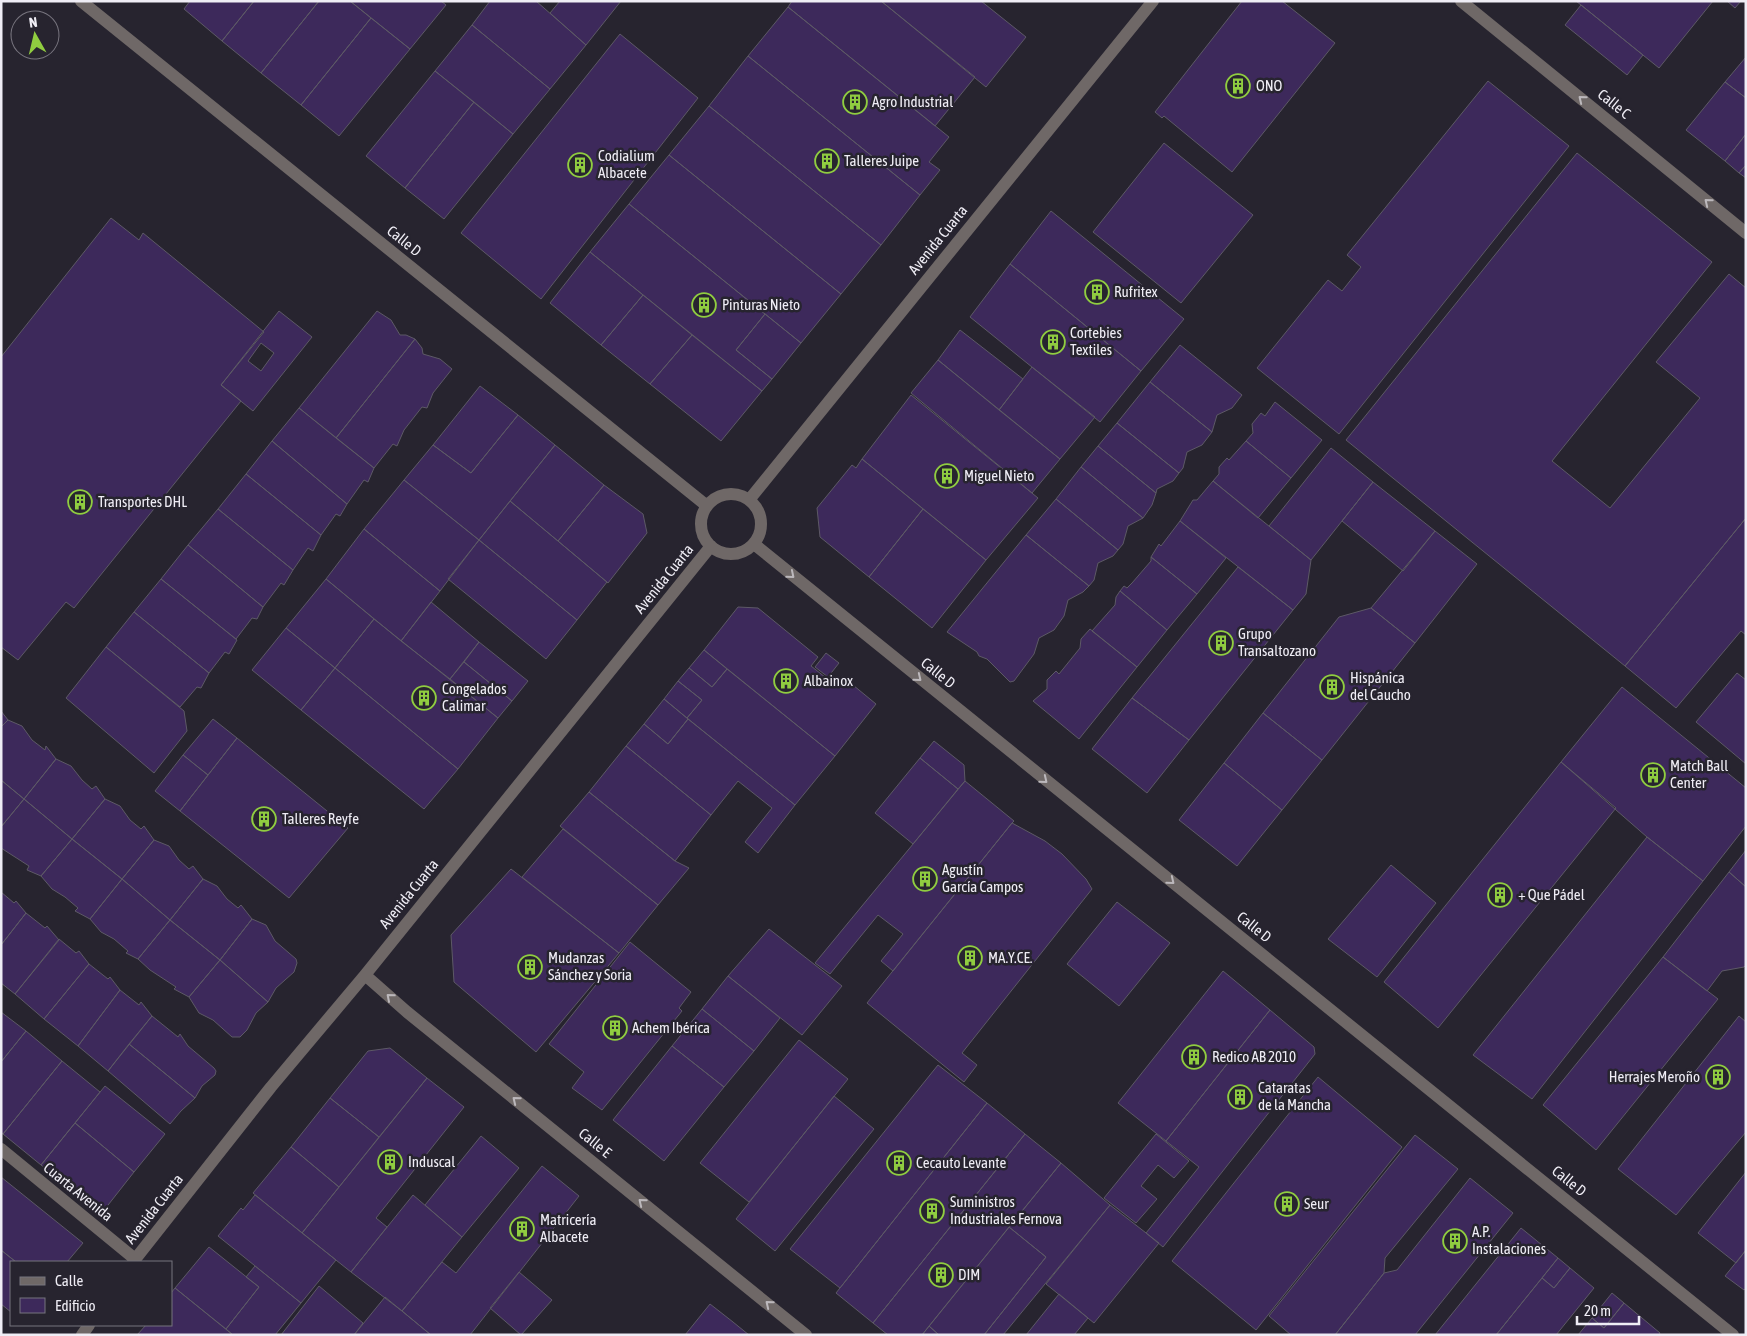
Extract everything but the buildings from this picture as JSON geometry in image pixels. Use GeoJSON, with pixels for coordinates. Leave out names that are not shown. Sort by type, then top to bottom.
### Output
{"type":"FeatureCollection","features":[{"type":"Feature","properties":{"kind":"street","name":"Calle D"},"geometry":{"type":"LineString","coordinates":[[81,1],[707,506]]}},
{"type":"Feature","properties":{"kind":"street","name":"Avenida Cuarta"},"geometry":{"type":"LineString","coordinates":[[750,500],[1153,1]]}},
{"type":"Feature","properties":{"kind":"street","name":"Calle C"},"geometry":{"type":"LineString","coordinates":[[1461,1],[1746,233]]}},
{"type":"Feature","properties":{"kind":"street"},"geometry":{"type":"LineString","coordinates":[[726,494],[738,494],[750,500],[760,513],[762,525],[758,540],[744,552],[734,554],[721,553],[711,546],[703,536],[701,518],[707,506],[716,498],[726,494]]}},
{"type":"Feature","properties":{"kind":"street","name":"Calle D"},"geometry":{"type":"LineString","coordinates":[[754,544],[1733,1335]]}},
{"type":"Feature","properties":{"kind":"street","name":"Avenida Cuarta"},"geometry":{"type":"LineString","coordinates":[[134,1261],[271,1087],[365,975],[711,546]]}},
{"type":"Feature","properties":{"kind":"street","name":"Calle E"},"geometry":{"type":"LineString","coordinates":[[365,975],[407,1012],[806,1335]]}},
{"type":"Feature","properties":{"kind":"street","name":"Cuarta Avenida"},"geometry":{"type":"LineString","coordinates":[[1,1150],[134,1261]]}},
{"type":"Feature","properties":{"kind":"place","name":"ONO"},"geometry":{"type":"Point","coordinates":[1238,86]}},
{"type":"Feature","properties":{"kind":"place","name":"Agro Industrial"},"geometry":{"type":"Point","coordinates":[855,102]}},
{"type":"Feature","properties":{"kind":"place","name":"Talleres Juipe"},"geometry":{"type":"Point","coordinates":[827,161]}},
{"type":"Feature","properties":{"kind":"place","name":"Codialium Albacete"},"geometry":{"type":"Point","coordinates":[580,165]}},
{"type":"Feature","properties":{"kind":"place","name":"Rufritex"},"geometry":{"type":"Point","coordinates":[1097,292]}},
{"type":"Feature","properties":{"kind":"place","name":"Pinturas Nieto"},"geometry":{"type":"Point","coordinates":[704,305]}},
{"type":"Feature","properties":{"kind":"place","name":"Cortebies Textiles"},"geometry":{"type":"Point","coordinates":[1053,342]}},
{"type":"Feature","properties":{"kind":"place","name":"Miguel Nieto"},"geometry":{"type":"Point","coordinates":[947,476]}},
{"type":"Feature","properties":{"kind":"place","name":"Transportes DHL"},"geometry":{"type":"Point","coordinates":[80,502]}},
{"type":"Feature","properties":{"kind":"place","name":"Grupo Transaltozano"},"geometry":{"type":"Point","coordinates":[1221,643]}},
{"type":"Feature","properties":{"kind":"place","name":"Albainox"},"geometry":{"type":"Point","coordinates":[786,681]}},
{"type":"Feature","properties":{"kind":"place","name":"Hispánica del Caucho"},"geometry":{"type":"Point","coordinates":[1332,687]}},
{"type":"Feature","properties":{"kind":"place","name":"Congelados Calimar"},"geometry":{"type":"Point","coordinates":[424,698]}},
{"type":"Feature","properties":{"kind":"place","name":"Match Ball Center"},"geometry":{"type":"Point","coordinates":[1653,775]}},
{"type":"Feature","properties":{"kind":"place","name":"Talleres Reyfe"},"geometry":{"type":"Point","coordinates":[264,819]}},
{"type":"Feature","properties":{"kind":"place","name":"Agustín García Campos"},"geometry":{"type":"Point","coordinates":[925,879]}},
{"type":"Feature","properties":{"kind":"place","name":"+ Que Pádel"},"geometry":{"type":"Point","coordinates":[1500,895]}},
{"type":"Feature","properties":{"kind":"place","name":"MA.Y.CE."},"geometry":{"type":"Point","coordinates":[970,958]}},
{"type":"Feature","properties":{"kind":"place","name":"Mudanzas Sánchez y Soria"},"geometry":{"type":"Point","coordinates":[530,967]}},
{"type":"Feature","properties":{"kind":"place","name":"Achem Ibérica"},"geometry":{"type":"Point","coordinates":[615,1028]}},
{"type":"Feature","properties":{"kind":"place","name":"Redico AB 2010"},"geometry":{"type":"Point","coordinates":[1194,1057]}},
{"type":"Feature","properties":{"kind":"place","name":"Herrajes Meroño"},"geometry":{"type":"Point","coordinates":[1718,1077]}},
{"type":"Feature","properties":{"kind":"place","name":"Cataratas de la Mancha"},"geometry":{"type":"Point","coordinates":[1240,1097]}},
{"type":"Feature","properties":{"kind":"place","name":"Induscal"},"geometry":{"type":"Point","coordinates":[390,1162]}},
{"type":"Feature","properties":{"kind":"place","name":"Cecauto Levante"},"geometry":{"type":"Point","coordinates":[899,1163]}},
{"type":"Feature","properties":{"kind":"place","name":"Seur"},"geometry":{"type":"Point","coordinates":[1287,1204]}},
{"type":"Feature","properties":{"kind":"place","name":"Suministros Industriales Fernova"},"geometry":{"type":"Point","coordinates":[932,1211]}},
{"type":"Feature","properties":{"kind":"place","name":"Matricería Albacete"},"geometry":{"type":"Point","coordinates":[522,1229]}},
{"type":"Feature","properties":{"kind":"place","name":"A.P. Instalaciones"},"geometry":{"type":"Point","coordinates":[1455,1241]}},
{"type":"Feature","properties":{"kind":"place","name":"DIM"},"geometry":{"type":"Point","coordinates":[941,1275]}}]}
